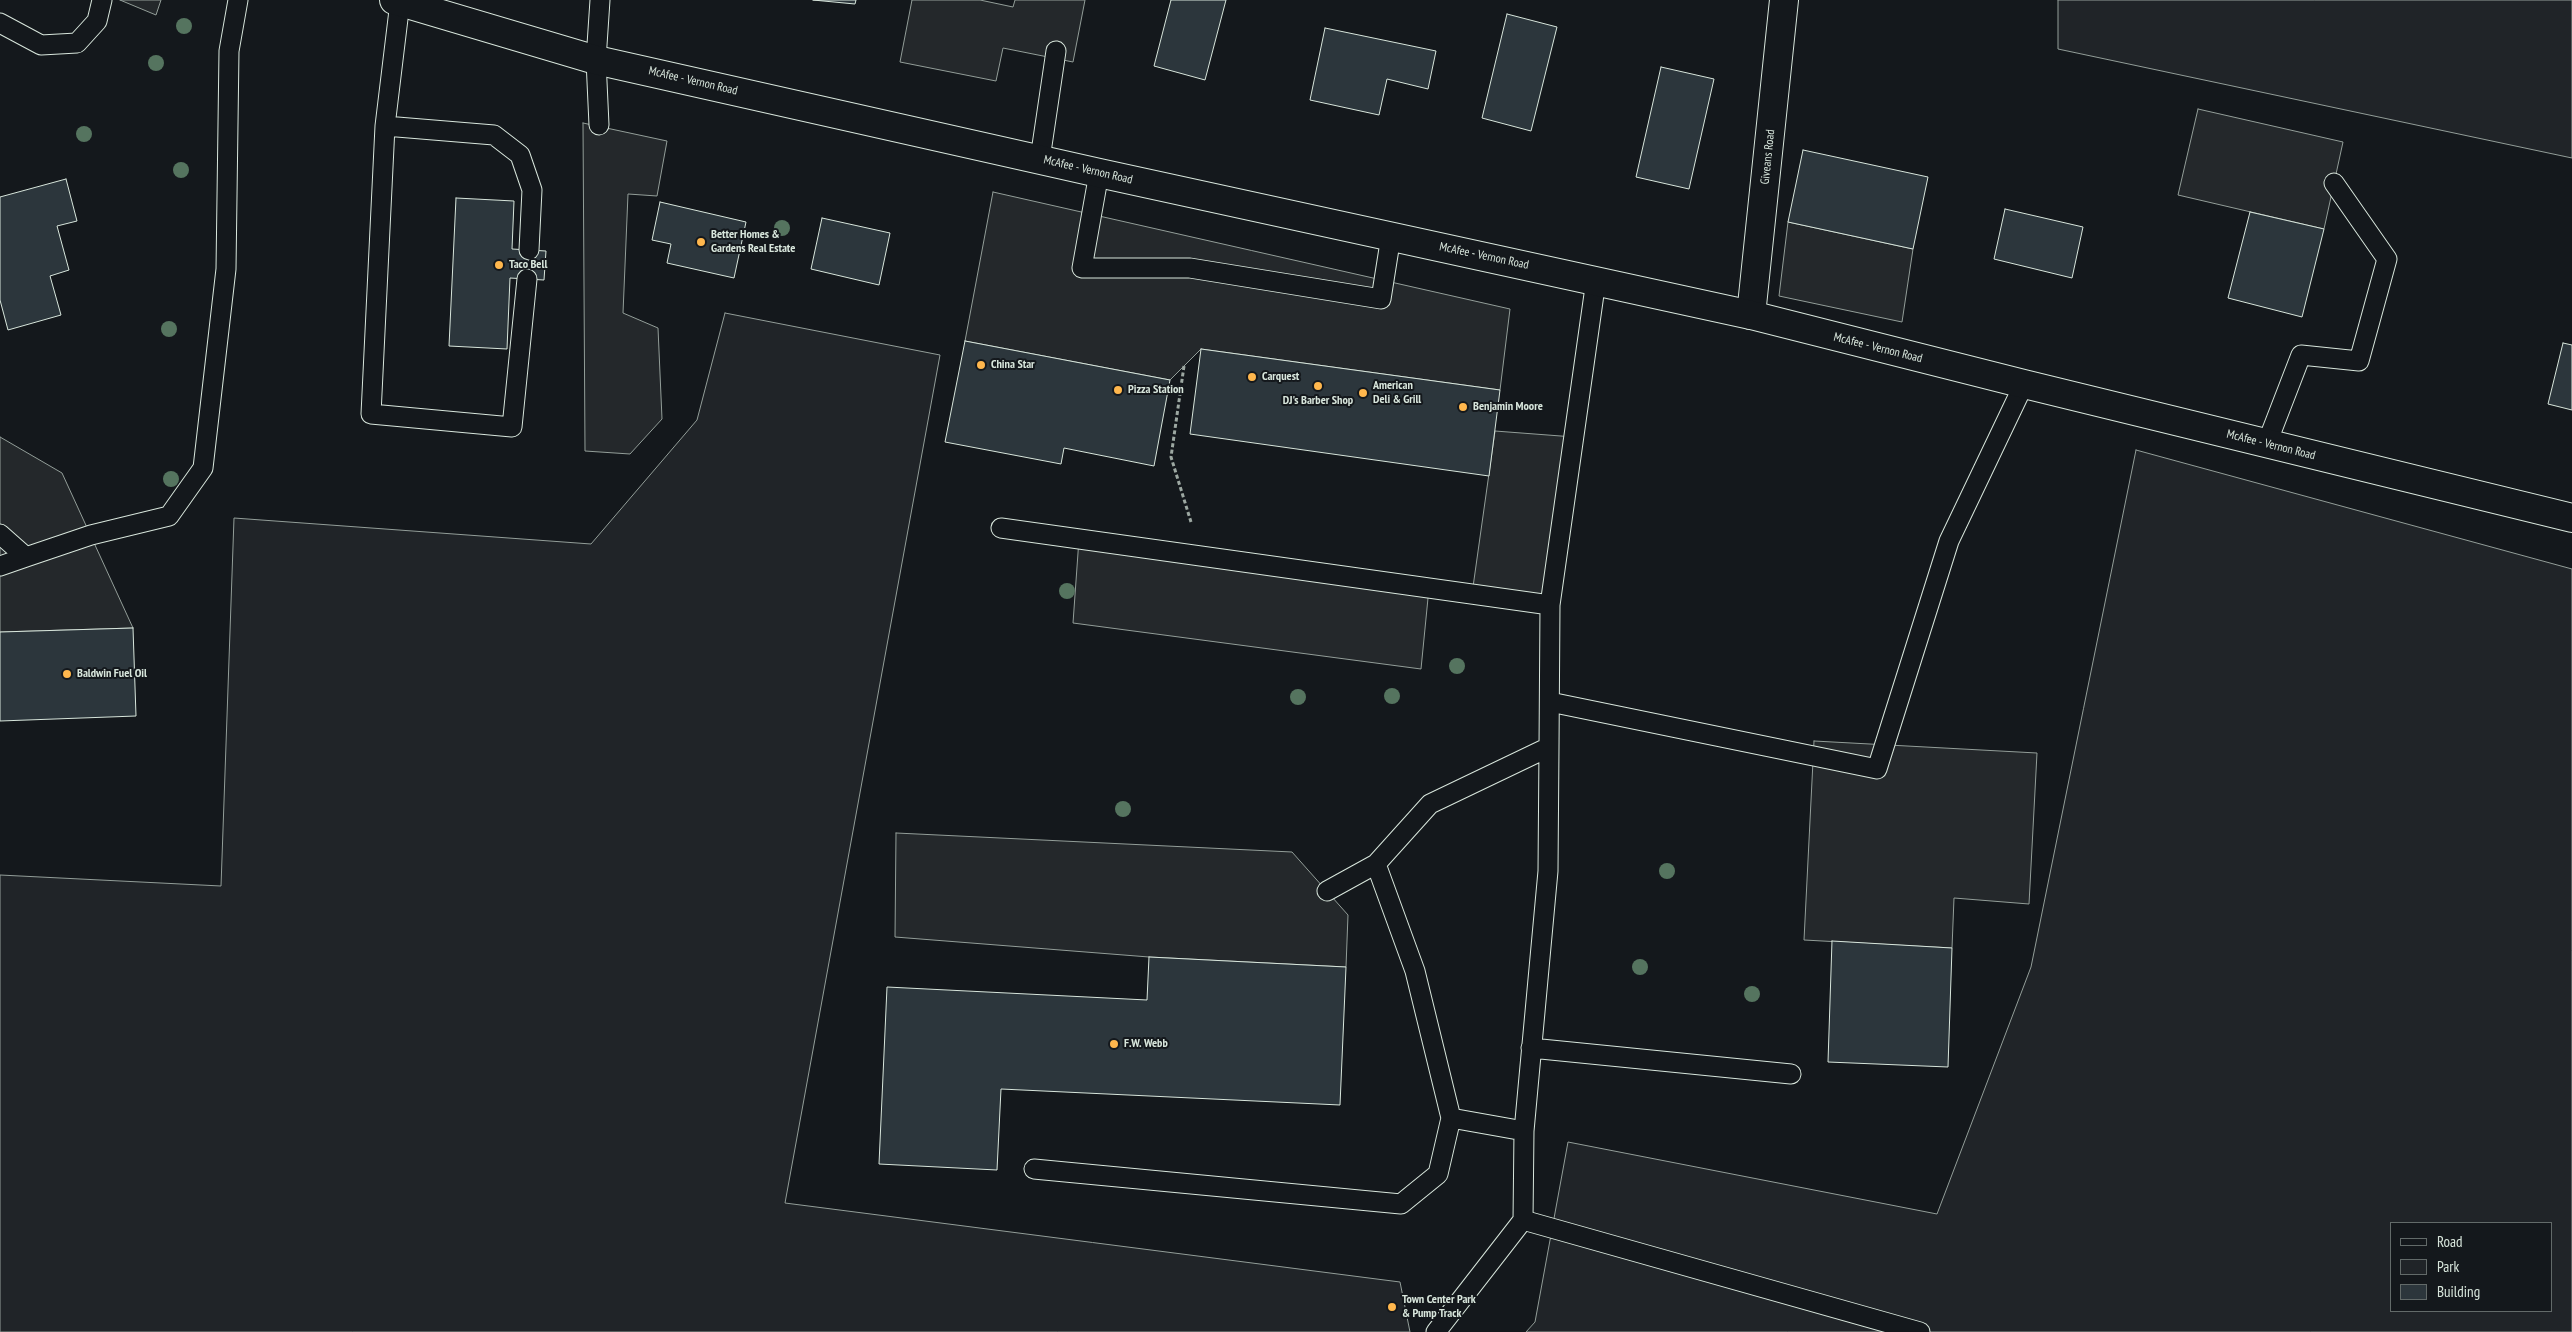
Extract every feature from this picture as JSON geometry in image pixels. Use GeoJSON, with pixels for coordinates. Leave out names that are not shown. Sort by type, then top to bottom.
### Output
{"type":"FeatureCollection","features":[{"type":"Feature","properties":{"kind":"main road","name":"Giveans Road"},"geometry":{"type":"LineString","coordinates":[[1751,315],[1784,0]]}},
{"type":"Feature","properties":{"kind":"main road","name":"McAfee - Vernon Road"},"geometry":{"type":"LineString","coordinates":[[397,1],[596,60],[1100,173],[1751,315],[2266,444],[2572,518]]}},
{"type":"Feature","properties":{"kind":"lane"},"geometry":{"type":"LineString","coordinates":[[0,23],[41,45],[77,43],[96,21],[102,0]]}},
{"type":"Feature","properties":{"kind":"lane"},"geometry":{"type":"LineString","coordinates":[[0,566],[91,535],[169,516],[203,468],[226,269],[229,51],[238,0]]}},
{"type":"Feature","properties":{"kind":"lane"},"geometry":{"type":"LineString","coordinates":[[599,125],[596,60],[600,0]]}},
{"type":"Feature","properties":{"kind":"lane"},"geometry":{"type":"LineString","coordinates":[[397,1],[385,126],[371,414],[512,427],[527,279]]}},
{"type":"Feature","properties":{"kind":"lane"},"geometry":{"type":"LineString","coordinates":[[1040,159],[1056,51]]}},
{"type":"Feature","properties":{"kind":"lane"},"geometry":{"type":"LineString","coordinates":[[385,126],[494,136],[520,154],[532,190],[528,250]]}},
{"type":"Feature","properties":{"kind":"lane"},"geometry":{"type":"LineString","coordinates":[[1100,173],[1082,268],[1190,268],[1381,299],[1391,236]]}},
{"type":"Feature","properties":{"kind":"lane"},"geometry":{"type":"LineString","coordinates":[[2266,444],[2301,355],[2359,361],[2387,259],[2334,183]]}},
{"type":"Feature","properties":{"kind":"lane"},"geometry":{"type":"LineString","coordinates":[[1436,1332],[1523,1220],[1524,1131],[1548,871],[1550,605],[1596,280]]}},
{"type":"Feature","properties":{"kind":"lane"},"geometry":{"type":"LineString","coordinates":[[1550,702],[1877,769],[1949,541],[2024,384]]}},
{"type":"Feature","properties":{"kind":"lane"},"geometry":{"type":"LineString","coordinates":[[1001,528],[1550,605]]}},
{"type":"Feature","properties":{"kind":"lane"},"geometry":{"type":"LineString","coordinates":[[0,534],[26,557]]}},
{"type":"Feature","properties":{"kind":"lane"},"geometry":{"type":"LineString","coordinates":[[1327,891],[1376,864],[1430,804],[1549,747]]}},
{"type":"Feature","properties":{"kind":"lane"},"geometry":{"type":"LineString","coordinates":[[1034,1169],[1401,1204],[1438,1174],[1451,1118],[1415,971],[1376,864]]}},
{"type":"Feature","properties":{"kind":"lane"},"geometry":{"type":"LineString","coordinates":[[1531,1048],[1791,1074]]}},
{"type":"Feature","properties":{"kind":"lane"},"geometry":{"type":"LineString","coordinates":[[1451,1118],[1524,1131]]}},
{"type":"Feature","properties":{"kind":"lane"},"geometry":{"type":"LineString","coordinates":[[1523,1220],[1920,1332]]}},
{"type":"Feature","properties":{"kind":"path"},"geometry":{"type":"LineString","coordinates":[[1184,366],[1171,457],[1201,556]]}},
{"type":"Feature","properties":{"kind":"green space"},"geometry":{"type":"Polygon","coordinates":[[[2058,0],[2572,0],[2572,158],[2058,49],[2058,0]]]}},
{"type":"Feature","properties":{"kind":"green space"},"geometry":{"type":"Polygon","coordinates":[[[725,313],[940,355],[785,1203],[1400,1282],[1410,1332],[0,1332],[0,875],[221,886],[234,518],[591,544],[697,420],[725,313]]]}},
{"type":"Feature","properties":{"kind":"green space"},"geometry":{"type":"Polygon","coordinates":[[[2136,450],[2572,569],[2572,1332],[1526,1332],[1535,1322],[1568,1142],[1937,1214],[2031,967],[2136,450]]]}},
{"type":"Feature","properties":{"kind":"shaded area"},"geometry":{"type":"Polygon","coordinates":[[[120,0],[161,0],[156,15],[120,0]]]}},
{"type":"Feature","properties":{"kind":"shaded area"},"geometry":{"type":"Polygon","coordinates":[[[912,0],[980,0],[1013,7],[1015,0],[1085,0],[1073,62],[1003,48],[996,81],[900,62],[912,0]]]}},
{"type":"Feature","properties":{"kind":"shaded area"},"geometry":{"type":"Polygon","coordinates":[[[2198,109],[2343,142],[2324,229],[2178,195],[2198,109]]]}},
{"type":"Feature","properties":{"kind":"shaded area"},"geometry":{"type":"Polygon","coordinates":[[[583,123],[667,141],[657,196],[628,194],[623,313],[658,328],[662,419],[630,454],[585,451],[583,123]]]}},
{"type":"Feature","properties":{"kind":"shaded area"},"geometry":{"type":"Polygon","coordinates":[[[993,192],[1510,309],[1500,390],[1201,349],[1170,380],[965,341],[993,192]]]}},
{"type":"Feature","properties":{"kind":"shaded area"},"geometry":{"type":"Polygon","coordinates":[[[1788,222],[1913,249],[1902,322],[1779,296],[1788,222]]]}},
{"type":"Feature","properties":{"kind":"shaded area"},"geometry":{"type":"Polygon","coordinates":[[[1495,431],[1574,437],[1550,605],[1472,594],[1495,431]]]}},
{"type":"Feature","properties":{"kind":"shaded area"},"geometry":{"type":"Polygon","coordinates":[[[0,437],[62,473],[133,628],[0,632],[0,437]]]}},
{"type":"Feature","properties":{"kind":"shaded area"},"geometry":{"type":"Polygon","coordinates":[[[1079,539],[1429,588],[1421,669],[1073,623],[1079,539]]]}},
{"type":"Feature","properties":{"kind":"shaded area"},"geometry":{"type":"Polygon","coordinates":[[[1814,741],[2037,753],[2029,904],[1954,898],[1952,948],[1804,940],[1814,741]]]}},
{"type":"Feature","properties":{"kind":"shaded area"},"geometry":{"type":"Polygon","coordinates":[[[896,833],[1292,852],[1348,915],[1346,967],[1149,957],[895,937],[896,833]]]}},
{"type":"Feature","properties":{"kind":"building"},"geometry":{"type":"Polygon","coordinates":[[[813,0],[856,0],[855,4],[813,0]]]}},
{"type":"Feature","properties":{"kind":"building"},"geometry":{"type":"Polygon","coordinates":[[[1171,0],[1226,0],[1205,80],[1154,66],[1171,0]]]}},
{"type":"Feature","properties":{"kind":"building"},"geometry":{"type":"Polygon","coordinates":[[[1507,14],[1557,27],[1531,131],[1482,118],[1507,14]]]}},
{"type":"Feature","properties":{"kind":"building"},"geometry":{"type":"Polygon","coordinates":[[[1325,28],[1436,51],[1428,89],[1387,79],[1379,115],[1310,100],[1325,28]]]}},
{"type":"Feature","properties":{"kind":"building"},"geometry":{"type":"Polygon","coordinates":[[[1661,67],[1714,79],[1689,189],[1636,177],[1661,67]]]}},
{"type":"Feature","properties":{"kind":"building"},"geometry":{"type":"Polygon","coordinates":[[[1803,150],[1928,177],[1913,249],[1788,222],[1803,150]]]}},
{"type":"Feature","properties":{"kind":"building"},"geometry":{"type":"Polygon","coordinates":[[[66,179],[77,221],[57,226],[69,270],[50,276],[61,315],[8,330],[0,300],[0,197],[66,179]]]}},
{"type":"Feature","properties":{"kind":"building","name":"Taco Bell"},"geometry":{"type":"Polygon","coordinates":[[[456,198],[514,201],[512,249],[546,251],[544,280],[510,278],[507,349],[449,346],[456,198]]]}},
{"type":"Feature","properties":{"kind":"building","name":"Better Homes & Gardens Real Estate"},"geometry":{"type":"Polygon","coordinates":[[[660,202],[746,222],[734,278],[667,263],[671,244],[652,240],[660,202]]]}},
{"type":"Feature","properties":{"kind":"building"},"geometry":{"type":"Polygon","coordinates":[[[2005,209],[2083,227],[2072,278],[1994,259],[2005,209]]]}},
{"type":"Feature","properties":{"kind":"building"},"geometry":{"type":"Polygon","coordinates":[[[2250,212],[2324,229],[2302,317],[2228,298],[2250,212]]]}},
{"type":"Feature","properties":{"kind":"building"},"geometry":{"type":"Polygon","coordinates":[[[822,218],[890,233],[879,285],[811,269],[822,218]]]}},
{"type":"Feature","properties":{"kind":"building"},"geometry":{"type":"Polygon","coordinates":[[[965,341],[1170,380],[1154,466],[1064,448],[1061,464],[945,442],[965,341]]]}},
{"type":"Feature","properties":{"kind":"building"},"geometry":{"type":"Polygon","coordinates":[[[2563,343],[2572,345],[2572,410],[2548,404],[2563,343]]]}},
{"type":"Feature","properties":{"kind":"building"},"geometry":{"type":"Polygon","coordinates":[[[1201,349],[1500,390],[1489,476],[1190,434],[1201,349]]]}},
{"type":"Feature","properties":{"kind":"building","name":"Baldwin Fuel Oil"},"geometry":{"type":"Polygon","coordinates":[[[133,628],[136,716],[0,721],[0,632],[133,628]]]}},
{"type":"Feature","properties":{"kind":"building"},"geometry":{"type":"Polygon","coordinates":[[[1832,941],[1952,948],[1948,1067],[1828,1062],[1832,941]]]}},
{"type":"Feature","properties":{"kind":"building","name":"F.W. Webb"},"geometry":{"type":"Polygon","coordinates":[[[1149,957],[1346,967],[1340,1105],[1001,1089],[997,1170],[879,1164],[887,987],[1147,1000],[1149,957]]]}},
{"type":"Feature","properties":{"kind":"place","name":"Better Homes & Gardens Real Estate"},"geometry":{"type":"Point","coordinates":[701,242]}},
{"type":"Feature","properties":{"kind":"place","name":"Taco Bell"},"geometry":{"type":"Point","coordinates":[499,265]}},
{"type":"Feature","properties":{"kind":"place","name":"China Star"},"geometry":{"type":"Point","coordinates":[981,365]}},
{"type":"Feature","properties":{"kind":"place","name":"Carquest"},"geometry":{"type":"Point","coordinates":[1252,377]}},
{"type":"Feature","properties":{"kind":"place","name":"DJ's Barber Shop"},"geometry":{"type":"Point","coordinates":[1318,386]}},
{"type":"Feature","properties":{"kind":"place","name":"Pizza Station"},"geometry":{"type":"Point","coordinates":[1118,390]}},
{"type":"Feature","properties":{"kind":"place","name":"American Deli & Grill"},"geometry":{"type":"Point","coordinates":[1363,393]}},
{"type":"Feature","properties":{"kind":"place","name":"Benjamin Moore"},"geometry":{"type":"Point","coordinates":[1463,407]}},
{"type":"Feature","properties":{"kind":"place","name":"Baldwin Fuel Oil"},"geometry":{"type":"Point","coordinates":[67,674]}},
{"type":"Feature","properties":{"kind":"place","name":"F.W. Webb"},"geometry":{"type":"Point","coordinates":[1114,1044]}},
{"type":"Feature","properties":{"kind":"place","name":"Town Center Park & Pump Track"},"geometry":{"type":"Point","coordinates":[1392,1307]}}]}
